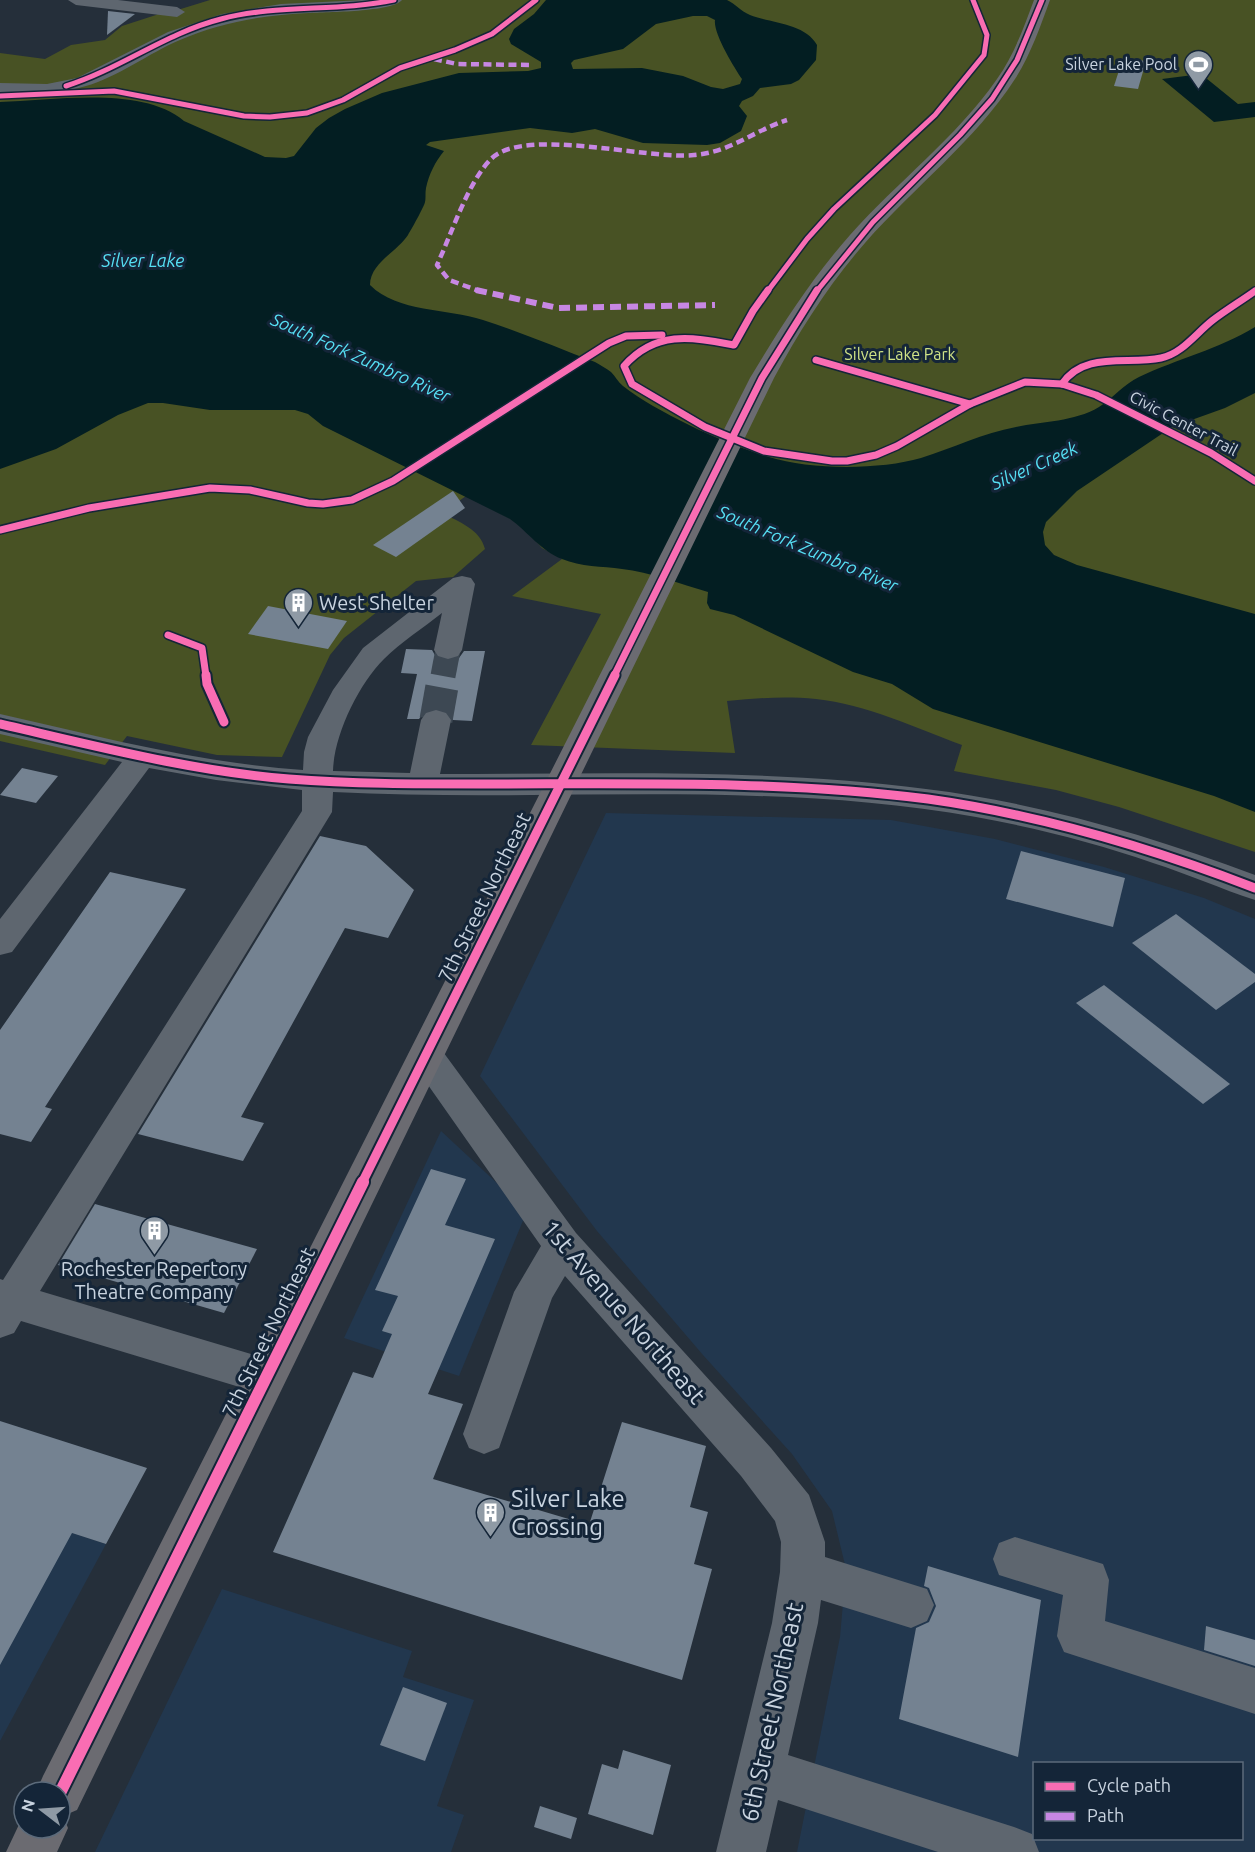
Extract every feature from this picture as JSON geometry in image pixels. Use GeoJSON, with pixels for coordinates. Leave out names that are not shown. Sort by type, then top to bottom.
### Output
{"type":"FeatureCollection","features":[{"type":"Feature","properties":{"kind":"main road","name":"7th Street Northeast"},"geometry":{"type":"LineString","coordinates":[[66,1780],[735,429],[792,326],[833,267],[873,221],[940,156],[1007,78],[1026,41],[1042,0]]}},
{"type":"Feature","properties":{"kind":"street"},"geometry":{"type":"LineString","coordinates":[[76,0],[177,12]]}},
{"type":"Feature","properties":{"kind":"street"},"geometry":{"type":"LineString","coordinates":[[0,88],[47,89],[82,82],[174,36],[222,19],[281,9],[358,6],[394,0]]}},
{"type":"Feature","properties":{"kind":"street"},"geometry":{"type":"LineString","coordinates":[[266,1377],[4,1306],[317,812],[316,781],[319,752],[323,737],[347,690],[373,654],[462,584],[448,650]]}},
{"type":"Feature","properties":{"kind":"street"},"geometry":{"type":"LineString","coordinates":[[423,784],[435,720]]}},
{"type":"Feature","properties":{"kind":"street"},"geometry":{"type":"LineString","coordinates":[[0,724],[220,771],[316,781],[814,791],[879,795],[967,806],[1021,815],[1097,833],[1173,857],[1255,888]]}},
{"type":"Feature","properties":{"kind":"street"},"geometry":{"type":"LineString","coordinates":[[0,943],[143,755]]}},
{"type":"Feature","properties":{"kind":"street","name":"1st Avenue Northeast"},"geometry":{"type":"LineString","coordinates":[[426,1055],[562,1245],[756,1462],[794,1510],[803,1542],[802,1572]]}},
{"type":"Feature","properties":{"kind":"street"},"geometry":{"type":"LineString","coordinates":[[484,1434],[534,1292],[562,1245]]}},
{"type":"Feature","properties":{"kind":"street"},"geometry":{"type":"LineString","coordinates":[[1015,1559],[1087,1580],[1080,1636],[1255,1691]]}},
{"type":"Feature","properties":{"kind":"street"},"geometry":{"type":"LineString","coordinates":[[802,1572],[911,1605]]}},
{"type":"Feature","properties":{"kind":"street","name":"6th Street Northeast"},"geometry":{"type":"LineString","coordinates":[[741,1852],[795,1623],[802,1572]]}},
{"type":"Feature","properties":{"kind":"street"},"geometry":{"type":"LineString","coordinates":[[760,1770],[1014,1852]]}},
{"type":"Feature","properties":{"kind":"shaded area"},"geometry":{"type":"Polygon","coordinates":[[[606,813],[891,820],[995,839],[1104,867],[1204,898],[1255,919],[1255,1852],[797,1852],[840,1637],[846,1569],[832,1511],[792,1454],[703,1355],[597,1231],[480,1076],[606,813]]]}},
{"type":"Feature","properties":{"kind":"shaded area"},"geometry":{"type":"Polygon","coordinates":[[[441,1131],[527,1211],[459,1376],[344,1338],[441,1131]]]}},
{"type":"Feature","properties":{"kind":"shaded area"},"geometry":{"type":"Polygon","coordinates":[[[0,1509],[106,1544],[0,1741],[0,1509]]]}},
{"type":"Feature","properties":{"kind":"shaded area"},"geometry":{"type":"Polygon","coordinates":[[[222,1589],[412,1651],[403,1677],[474,1700],[437,1806],[464,1815],[451,1852],[95,1852],[222,1589]]]}},
{"type":"Feature","properties":{"kind":"green space","name":"Silver Lake Park"},"geometry":{"type":"Polygon","coordinates":[[[210,0],[1255,0],[1255,852],[1119,807],[1056,790],[954,771],[962,745],[853,706],[816,699],[760,698],[727,701],[735,753],[531,745],[601,614],[512,596],[562,559],[542,548],[528,532],[511,519],[466,496],[442,513],[474,531],[485,549],[453,577],[416,581],[344,638],[330,655],[282,757],[217,755],[127,736],[105,765],[0,741],[0,53],[45,59],[71,45],[105,40],[122,26],[163,11],[171,12],[210,0]]]}},
{"type":"Feature","properties":{"kind":"water","name":"Silver Lake"},"geometry":{"type":"Polygon","coordinates":[[[546,0],[727,0],[750,15],[804,32],[817,45],[816,60],[799,80],[791,84],[760,88],[753,96],[742,101],[739,106],[747,116],[741,131],[720,143],[707,145],[643,143],[595,129],[572,133],[530,128],[430,142],[426,145],[444,151],[431,173],[424,205],[410,232],[379,264],[371,277],[370,285],[394,301],[483,320],[595,362],[654,407],[713,436],[752,451],[786,461],[845,467],[904,462],[1004,430],[1079,416],[1099,407],[1139,377],[1227,342],[1255,327],[1255,393],[1225,408],[1172,427],[1077,491],[1046,522],[1043,532],[1045,545],[1054,555],[1077,565],[1255,614],[1255,812],[1214,796],[933,709],[892,684],[853,672],[734,615],[710,609],[707,603],[708,592],[643,573],[584,565],[554,556],[510,519],[323,426],[308,414],[295,410],[210,410],[148,403],[118,415],[56,449],[0,469],[0,102],[96,98],[145,103],[166,110],[184,121],[265,157],[286,158],[294,156],[316,128],[329,118],[382,93],[459,73],[528,71],[541,68],[541,62],[511,44],[509,39],[514,29],[534,14],[546,0]],[[693,16],[656,24],[623,49],[574,60],[571,63],[573,69],[642,68],[683,76],[711,87],[723,89],[740,84],[742,79],[717,33],[715,20],[707,16],[693,16]]]}},
{"type":"Feature","properties":{"kind":"water","name":"Silver Lake Pool"},"geometry":{"type":"Polygon","coordinates":[[[1201,74],[1238,104],[1255,102],[1255,117],[1214,122],[1162,79],[1201,74]]]}},
{"type":"Feature","properties":{"kind":"building"},"geometry":{"type":"Polygon","coordinates":[[[108,11],[135,14],[107,35],[108,11]]]}},
{"type":"Feature","properties":{"kind":"building"},"geometry":{"type":"Polygon","coordinates":[[[1123,58],[1146,61],[1138,89],[1114,86],[1123,58]]]}},
{"type":"Feature","properties":{"kind":"building"},"geometry":{"type":"Polygon","coordinates":[[[453,491],[465,508],[396,557],[373,545],[453,491]]]}},
{"type":"Feature","properties":{"kind":"building","name":"West Shelter"},"geometry":{"type":"Polygon","coordinates":[[[268,606],[347,621],[328,649],[248,634],[268,606]]]}},
{"type":"Feature","properties":{"kind":"building"},"geometry":{"type":"Polygon","coordinates":[[[406,649],[432,650],[436,657],[447,661],[459,658],[464,651],[485,651],[472,721],[453,720],[448,712],[437,708],[425,711],[419,719],[407,719],[417,674],[401,673],[406,649]]]}},
{"type":"Feature","properties":{"kind":"building"},"geometry":{"type":"Polygon","coordinates":[[[22,768],[58,776],[36,803],[0,795],[22,768]]]}},
{"type":"Feature","properties":{"kind":"building"},"geometry":{"type":"Polygon","coordinates":[[[320,836],[366,846],[414,890],[388,938],[345,928],[241,1117],[264,1123],[243,1161],[138,1134],[320,836]]]}},
{"type":"Feature","properties":{"kind":"building"},"geometry":{"type":"Polygon","coordinates":[[[1021,851],[1125,878],[1113,927],[1006,899],[1021,851]]]}},
{"type":"Feature","properties":{"kind":"building"},"geometry":{"type":"Polygon","coordinates":[[[110,872],[186,889],[45,1107],[52,1109],[31,1142],[0,1134],[0,1030],[110,872]]]}},
{"type":"Feature","properties":{"kind":"building"},"geometry":{"type":"Polygon","coordinates":[[[1176,914],[1255,974],[1255,982],[1216,1010],[1132,943],[1176,914]]]}},
{"type":"Feature","properties":{"kind":"building"},"geometry":{"type":"Polygon","coordinates":[[[1104,985],[1230,1084],[1203,1104],[1076,1003],[1104,985]]]}},
{"type":"Feature","properties":{"kind":"building","name":"Silver Lake Crossing"},"geometry":{"type":"Polygon","coordinates":[[[431,1169],[466,1179],[445,1225],[495,1239],[428,1394],[463,1404],[433,1479],[589,1525],[622,1422],[706,1446],[690,1507],[708,1512],[694,1564],[712,1569],[682,1680],[273,1552],[353,1372],[373,1378],[392,1334],[382,1331],[398,1296],[375,1290],[431,1169]]]}},
{"type":"Feature","properties":{"kind":"building","name":"Rochester Repertory Theatre Company"},"geometry":{"type":"Polygon","coordinates":[[[95,1204],[257,1249],[224,1313],[58,1265],[95,1204]]]}},
{"type":"Feature","properties":{"kind":"building"},"geometry":{"type":"Polygon","coordinates":[[[0,1421],[147,1468],[106,1544],[72,1533],[0,1665],[0,1421]]]}},
{"type":"Feature","properties":{"kind":"building"},"geometry":{"type":"Polygon","coordinates":[[[928,1566],[1041,1600],[1018,1757],[899,1719],[916,1628],[929,1622],[936,1606],[929,1588],[924,1586],[928,1566]]]}},
{"type":"Feature","properties":{"kind":"building"},"geometry":{"type":"Polygon","coordinates":[[[1206,1626],[1255,1640],[1255,1666],[1204,1650],[1206,1626]]]}},
{"type":"Feature","properties":{"kind":"building"},"geometry":{"type":"Polygon","coordinates":[[[403,1687],[447,1703],[425,1761],[380,1745],[403,1687]]]}},
{"type":"Feature","properties":{"kind":"building"},"geometry":{"type":"Polygon","coordinates":[[[623,1750],[671,1765],[653,1835],[588,1814],[602,1764],[618,1769],[623,1750]]]}},
{"type":"Feature","properties":{"kind":"building"},"geometry":{"type":"Polygon","coordinates":[[[540,1806],[577,1818],[571,1839],[534,1827],[540,1806]]]}},
{"type":"Feature","properties":{"kind":"tunnel"},"geometry":{"type":"LineString","coordinates":[[443,676],[448,650]]}},
{"type":"Feature","properties":{"kind":"tunnel"},"geometry":{"type":"LineString","coordinates":[[436,720],[444,675]]}},
{"type":"Feature","properties":{"kind":"marked path"},"geometry":{"type":"LineString","coordinates":[[434,59],[457,64],[532,65]]}},
{"type":"Feature","properties":{"kind":"marked path"},"geometry":{"type":"LineString","coordinates":[[715,305],[558,308],[477,291],[449,280],[437,265],[486,165],[493,157],[509,149],[530,145],[556,145],[686,156],[732,147],[770,126],[787,120]]}},
{"type":"Feature","properties":{"kind":"cycle path"},"geometry":{"type":"LineString","coordinates":[[66,86],[106,71],[181,33],[221,19],[269,10],[359,6],[394,0]]}},
{"type":"Feature","properties":{"kind":"cycle path"},"geometry":{"type":"LineString","coordinates":[[0,96],[114,91],[244,116],[270,117],[307,113],[343,100],[400,68],[455,50],[492,34],[536,0]]}},
{"type":"Feature","properties":{"kind":"cycle path","name":"Civic Center Trail"},"geometry":{"type":"LineString","coordinates":[[973,0],[987,35],[984,55],[935,115],[834,209],[807,239],[753,311],[734,345],[689,338],[660,341],[635,354],[624,366],[632,384],[705,427],[764,451],[832,461],[847,461],[876,455],[897,446],[970,404],[1025,382],[1062,384],[1096,395],[1211,453],[1255,481]]}},
{"type":"Feature","properties":{"kind":"cycle path"},"geometry":{"type":"LineString","coordinates":[[66,1780],[762,378],[799,316],[841,259],[873,222],[960,135],[992,99],[1017,60],[1042,0]]}},
{"type":"Feature","properties":{"kind":"cycle path"},"geometry":{"type":"LineString","coordinates":[[1062,384],[1069,374],[1079,367],[1169,356],[1255,291]]}},
{"type":"Feature","properties":{"kind":"cycle path"},"geometry":{"type":"LineString","coordinates":[[0,530],[89,508],[181,491],[220,487],[235,487],[308,503],[338,503],[352,500],[393,481],[609,343],[626,336],[662,335]]}},
{"type":"Feature","properties":{"kind":"cycle path"},"geometry":{"type":"LineString","coordinates":[[816,360],[970,404]]}},
{"type":"Feature","properties":{"kind":"cycle path"},"geometry":{"type":"LineString","coordinates":[[168,635],[202,648],[207,684],[224,722]]}},
{"type":"Feature","properties":{"kind":"cycle path"},"geometry":{"type":"LineString","coordinates":[[0,724],[180,764],[289,779],[385,783],[729,786],[828,790],[927,799],[975,806],[1070,827],[1163,854],[1255,888]]}},
{"type":"Feature","properties":{"kind":"place","name":"Silver Lake Pool"},"geometry":{"type":"Point","coordinates":[1198,90]}},
{"type":"Feature","properties":{"kind":"place","name":"West Shelter"},"geometry":{"type":"Point","coordinates":[298,628]}},
{"type":"Feature","properties":{"kind":"place","name":"Rochester Repertory Theatre Company"},"geometry":{"type":"Point","coordinates":[154,1256]}},
{"type":"Feature","properties":{"kind":"place","name":"Silver Lake Crossing"},"geometry":{"type":"Point","coordinates":[490,1538]}},
{"type":"Feature","properties":{"kind":"water label","name":"South Fork Zumbro River"},"geometry":{"type":"Point","coordinates":[361,357]}},
{"type":"Feature","properties":{"kind":"water label","name":"Silver Creek"},"geometry":{"type":"Point","coordinates":[1034,465]}},
{"type":"Feature","properties":{"kind":"water label","name":"South Fork Zumbro River"},"geometry":{"type":"Point","coordinates":[808,548]}}]}
